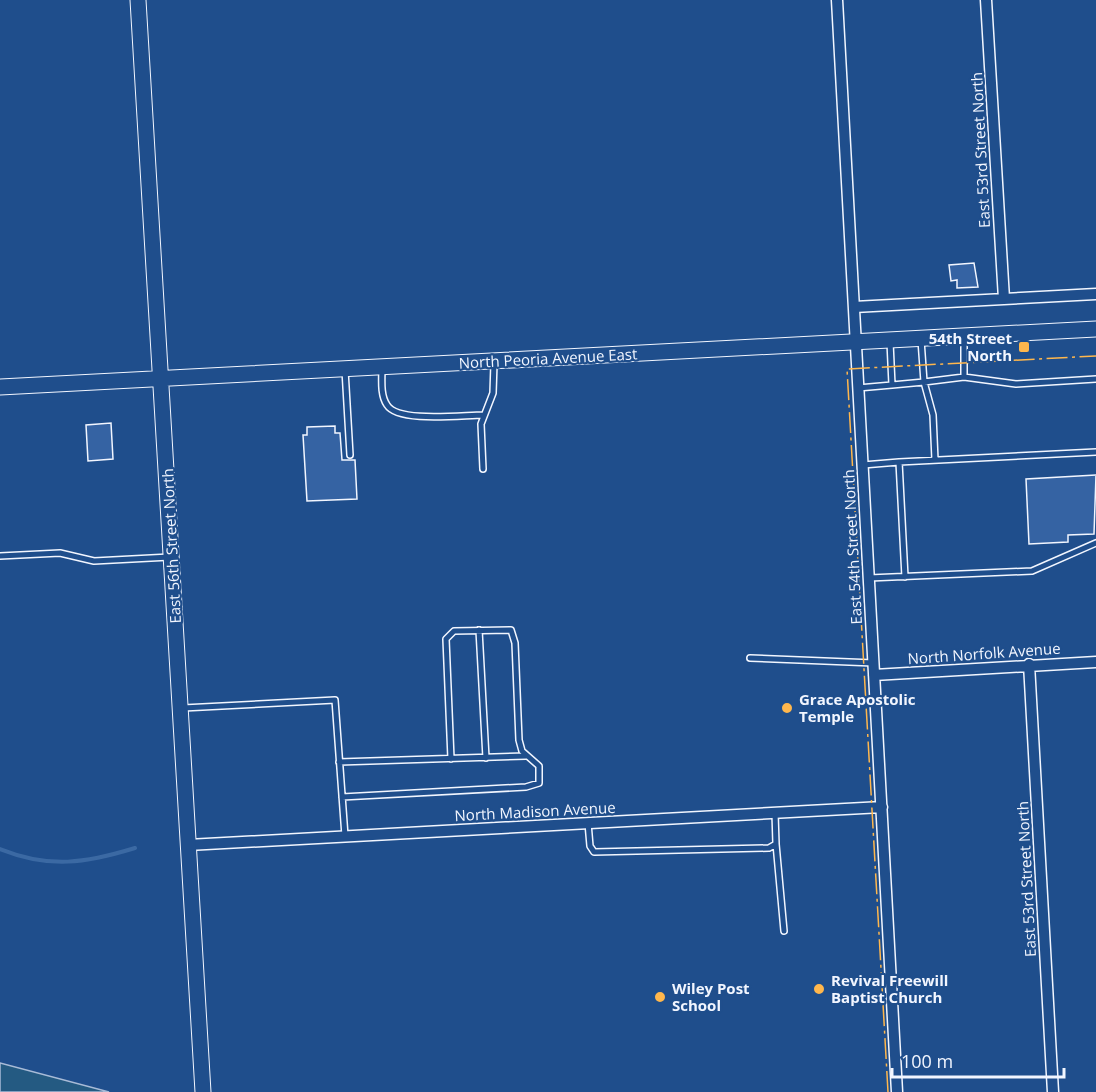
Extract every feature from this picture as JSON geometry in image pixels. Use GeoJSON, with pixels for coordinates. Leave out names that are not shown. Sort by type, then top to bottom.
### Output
{"type":"FeatureCollection","features":[{"type":"Feature","properties":{"kind":"main road","name":"East 56th Street North"},"geometry":{"type":"LineString","coordinates":[[138,0],[203,1092]]}},
{"type":"Feature","properties":{"kind":"main road","name":"North Peoria Avenue East"},"geometry":{"type":"LineString","coordinates":[[0,387],[1096,329]]}},
{"type":"Feature","properties":{"kind":"street","name":"East 54th Street North"},"geometry":{"type":"LineString","coordinates":[[837,0],[897,1092]]}},
{"type":"Feature","properties":{"kind":"street","name":"East 53rd Street North"},"geometry":{"type":"LineString","coordinates":[[986,0],[1004,299]]}},
{"type":"Feature","properties":{"kind":"street"},"geometry":{"type":"LineString","coordinates":[[854,307],[1096,294]]}},
{"type":"Feature","properties":{"kind":"street","name":"North Norfolk Avenue"},"geometry":{"type":"LineString","coordinates":[[874,675],[1029,664],[1096,662]]}},
{"type":"Feature","properties":{"kind":"street","name":"East 53rd Street North"},"geometry":{"type":"LineString","coordinates":[[1029,664],[1053,1092]]}},
{"type":"Feature","properties":{"kind":"street","name":"North Madison Avenue"},"geometry":{"type":"LineString","coordinates":[[188,845],[882,807]]}},
{"type":"Feature","properties":{"kind":"lane"},"geometry":{"type":"LineString","coordinates":[[964,337],[964,377]]}},
{"type":"Feature","properties":{"kind":"lane"},"geometry":{"type":"LineString","coordinates":[[921,339],[924,382],[933,415],[935,460]]}},
{"type":"Feature","properties":{"kind":"lane"},"geometry":{"type":"LineString","coordinates":[[890,341],[892,385]]}},
{"type":"Feature","properties":{"kind":"lane"},"geometry":{"type":"LineString","coordinates":[[483,469],[483,415],[493,393],[494,361]]}},
{"type":"Feature","properties":{"kind":"lane"},"geometry":{"type":"LineString","coordinates":[[382,367],[385,403],[396,414],[434,417],[483,415]]}},
{"type":"Feature","properties":{"kind":"lane"},"geometry":{"type":"LineString","coordinates":[[345,369],[350,454]]}},
{"type":"Feature","properties":{"kind":"lane"},"geometry":{"type":"LineString","coordinates":[[858,388],[964,377],[1016,384],[1096,379]]}},
{"type":"Feature","properties":{"kind":"lane"},"geometry":{"type":"LineString","coordinates":[[863,465],[1096,452]]}},
{"type":"Feature","properties":{"kind":"lane"},"geometry":{"type":"LineString","coordinates":[[899,462],[905,577]]}},
{"type":"Feature","properties":{"kind":"lane"},"geometry":{"type":"LineString","coordinates":[[869,578],[1032,571],[1096,543]]}},
{"type":"Feature","properties":{"kind":"lane"},"geometry":{"type":"LineString","coordinates":[[0,556],[60,553],[94,561],[172,557]]}},
{"type":"Feature","properties":{"kind":"lane"},"geometry":{"type":"LineString","coordinates":[[479,630],[486,758]]}},
{"type":"Feature","properties":{"kind":"lane"},"geometry":{"type":"LineString","coordinates":[[342,797],[534,786],[539,783],[539,766],[526,756],[519,740],[514,636],[511,630],[454,631],[446,639],[451,759]]}},
{"type":"Feature","properties":{"kind":"lane"},"geometry":{"type":"LineString","coordinates":[[750,658],[874,663]]}},
{"type":"Feature","properties":{"kind":"lane"},"geometry":{"type":"LineString","coordinates":[[181,708],[335,700],[345,836]]}},
{"type":"Feature","properties":{"kind":"lane"},"geometry":{"type":"LineString","coordinates":[[339,762],[526,756]]}},
{"type":"Feature","properties":{"kind":"lane"},"geometry":{"type":"LineString","coordinates":[[776,813],[784,931]]}},
{"type":"Feature","properties":{"kind":"lane"},"geometry":{"type":"LineString","coordinates":[[588,823],[590,846],[594,852],[769,848],[777,844]]}},
{"type":"Feature","properties":{"kind":"shaded area"},"geometry":{"type":"Polygon","coordinates":[[[0,1063],[109,1092],[0,1092],[0,1063]]]}},
{"type":"Feature","properties":{"kind":"building"},"geometry":{"type":"Polygon","coordinates":[[[974,263],[978,287],[957,288],[957,280],[951,281],[949,265],[974,263]]]}},
{"type":"Feature","properties":{"kind":"building"},"geometry":{"type":"Polygon","coordinates":[[[111,423],[113,459],[88,461],[86,425],[111,423]]]}},
{"type":"Feature","properties":{"kind":"building"},"geometry":{"type":"Polygon","coordinates":[[[335,426],[335,433],[340,433],[342,460],[355,460],[357,499],[307,501],[303,435],[307,435],[307,427],[335,426]]]}},
{"type":"Feature","properties":{"kind":"building"},"geometry":{"type":"Polygon","coordinates":[[[1096,475],[1094,534],[1068,535],[1068,542],[1029,544],[1026,479],[1096,475]]]}},
{"type":"Feature","properties":{"kind":"waterway"},"geometry":{"type":"LineString","coordinates":[[0,849],[35,859],[68,862],[135,848]]}},
{"type":"Feature","properties":{"kind":"power"},"geometry":{"type":"LineString","coordinates":[[888,1092],[847,369],[1096,356]]}},
{"type":"Feature","properties":{"kind":"place","name":"54th Street North"},"geometry":{"type":"Point","coordinates":[1024,347]}},
{"type":"Feature","properties":{"kind":"place","name":"Grace Apostolic Temple"},"geometry":{"type":"Point","coordinates":[787,708]}},
{"type":"Feature","properties":{"kind":"place","name":"Revival Freewill Baptist Church"},"geometry":{"type":"Point","coordinates":[819,989]}},
{"type":"Feature","properties":{"kind":"place","name":"Wiley Post School"},"geometry":{"type":"Point","coordinates":[660,997]}}]}
